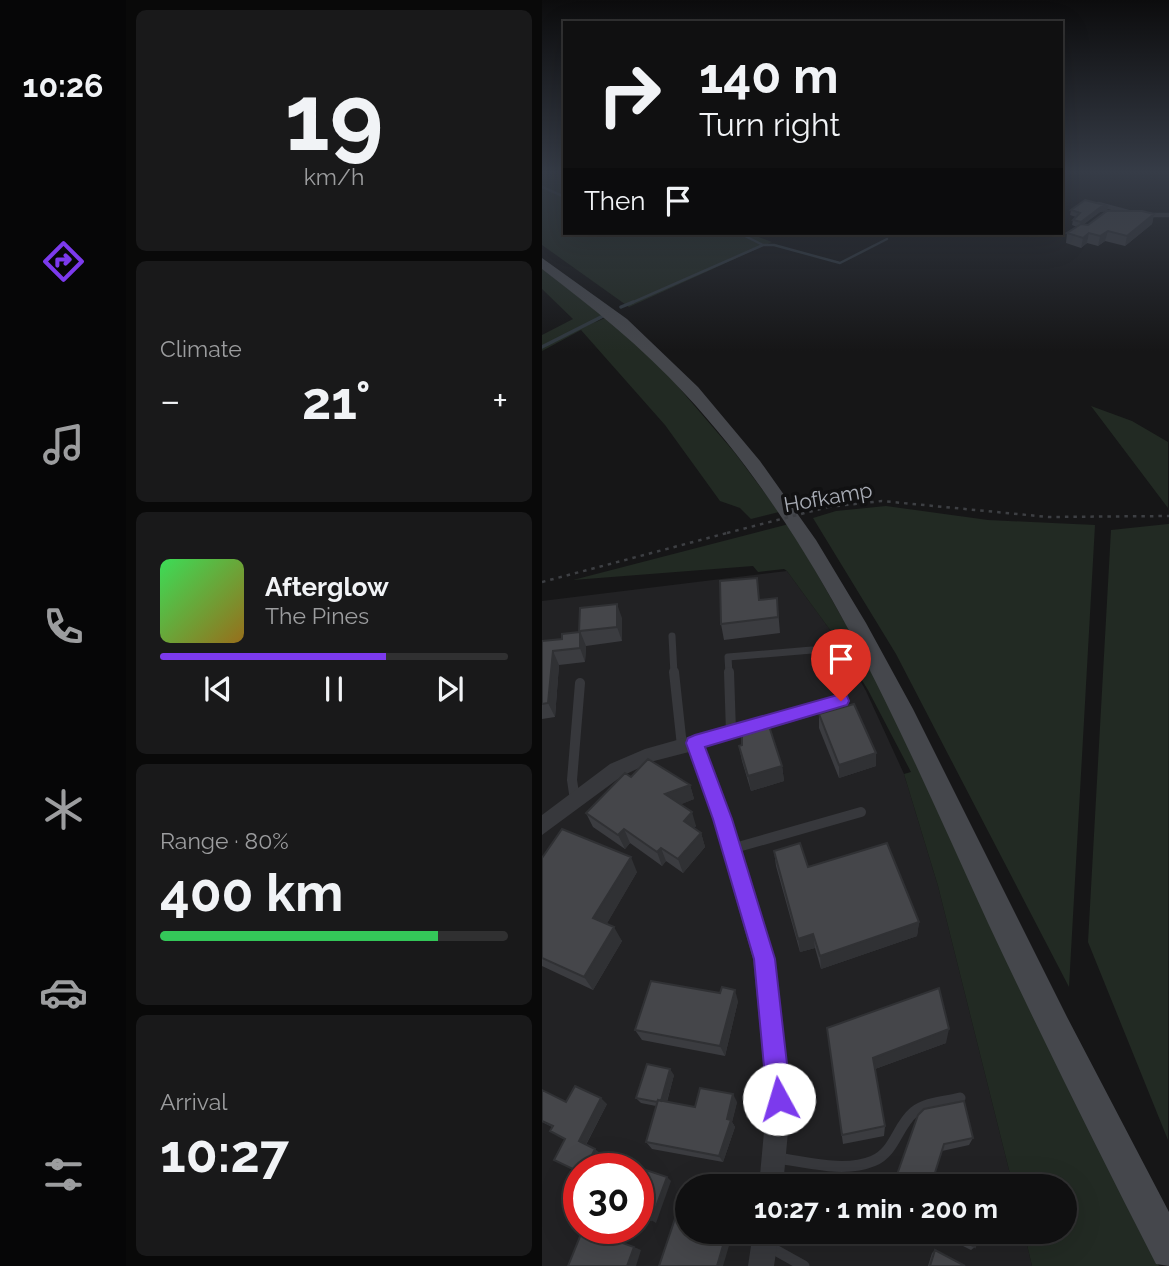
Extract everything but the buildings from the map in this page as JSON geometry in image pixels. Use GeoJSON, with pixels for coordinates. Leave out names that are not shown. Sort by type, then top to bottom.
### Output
{"type":"FeatureCollection","features":[{"type":"Feature","properties":{"kind":"main road"},"geometry":{"type":"LineString","coordinates":[[542,262],[575,283],[677,372],[751,461],[815,551],[862,631],[1016,948],[1168,1251]]}},
{"type":"Feature","properties":{"kind":"street"},"geometry":{"type":"LineString","coordinates":[[542,825],[616,770],[651,754],[841,701]]}},
{"type":"Feature","properties":{"kind":"street"},"geometry":{"type":"LineString","coordinates":[[688,745],[731,849],[764,959],[779,1099],[772,1174]]}},
{"type":"Feature","properties":{"kind":"lane"},"geometry":{"type":"LineString","coordinates":[[673,636],[677,716],[688,745]]}},
{"type":"Feature","properties":{"kind":"lane"},"geometry":{"type":"LineString","coordinates":[[731,732],[728,657],[812,650]]}},
{"type":"Feature","properties":{"kind":"lane"},"geometry":{"type":"LineString","coordinates":[[575,800],[572,780],[580,684]]}},
{"type":"Feature","properties":{"kind":"lane"},"geometry":{"type":"LineString","coordinates":[[731,849],[861,812]]}},
{"type":"Feature","properties":{"kind":"lane"},"geometry":{"type":"LineString","coordinates":[[774,1157],[832,1164],[864,1164],[881,1157],[893,1146],[911,1114],[923,1107],[960,1098]]}},
{"type":"Feature","properties":{"kind":"lane"},"geometry":{"type":"LineString","coordinates":[[764,1249],[777,1251],[804,1266]]}},
{"type":"Feature","properties":{"kind":"path","name":"Hofkamp"},"geometry":{"type":"LineString","coordinates":[[542,582],[828,507],[882,501],[1048,517],[1168,516]]}},
{"type":"Feature","properties":{"kind":"shaded area"},"geometry":{"type":"Polygon","coordinates":[[[542,232],[563,232],[563,235],[753,235],[772,242],[629,307],[542,245],[542,232]]]}},
{"type":"Feature","properties":{"kind":"shaded area"},"geometry":{"type":"Polygon","coordinates":[[[542,268],[604,317],[594,323],[607,317],[669,376],[735,453],[779,512],[751,519],[740,508],[720,501],[665,425],[581,330],[542,351],[542,335],[573,319],[542,289],[542,268]]]}},
{"type":"Feature","properties":{"kind":"shaded area"},"geometry":{"type":"Polygon","coordinates":[[[1091,406],[1132,421],[1168,442],[1168,508],[1091,406]]]}},
{"type":"Feature","properties":{"kind":"shaded area"},"geometry":{"type":"Polygon","coordinates":[[[886,506],[988,520],[1095,525],[1069,987],[896,654],[813,518],[836,511],[886,506]]]}},
{"type":"Feature","properties":{"kind":"shaded area"},"geometry":{"type":"Polygon","coordinates":[[[789,524],[875,676],[969,878],[1159,1266],[1032,1266],[1027,1244],[1077,1244],[1077,1174],[1010,1174],[938,886],[904,774],[911,772],[868,690],[836,638],[787,571],[784,569],[758,572],[753,566],[573,580],[789,524]]]}},
{"type":"Feature","properties":{"kind":"shaded area"},"geometry":{"type":"Polygon","coordinates":[[[1169,524],[1168,1140],[1088,942],[1111,530],[1169,524]]]}},
{"type":"Feature","properties":{"kind":"shaded area"},"geometry":{"type":"Polygon","coordinates":[[[787,571],[836,638],[866,691],[904,774],[938,886],[1010,1174],[675,1174],[675,1244],[1027,1244],[1032,1266],[542,1266],[542,601],[787,571]]]}},
{"type":"Feature","properties":{"kind":"waterway"},"geometry":{"type":"LineString","coordinates":[[743,235],[763,245]]}},
{"type":"Feature","properties":{"kind":"waterway"},"geometry":{"type":"LineString","coordinates":[[763,245],[774,245],[840,263],[887,239]]}},
{"type":"Feature","properties":{"kind":"waterway"},"geometry":{"type":"LineString","coordinates":[[629,304],[763,245]]}},
{"type":"Feature","properties":{"kind":"waterway"},"geometry":{"type":"LineString","coordinates":[[621,307],[633,302]]}},
{"type":"Feature","properties":{"kind":"waterway"},"geometry":{"type":"LineString","coordinates":[[542,347],[603,316]]}},
{"type":"Feature","properties":{"kind":"route"},"geometry":{"type":"LineString","coordinates":[[779,1099],[764,959],[722,819],[695,743],[841,701]]}}]}
